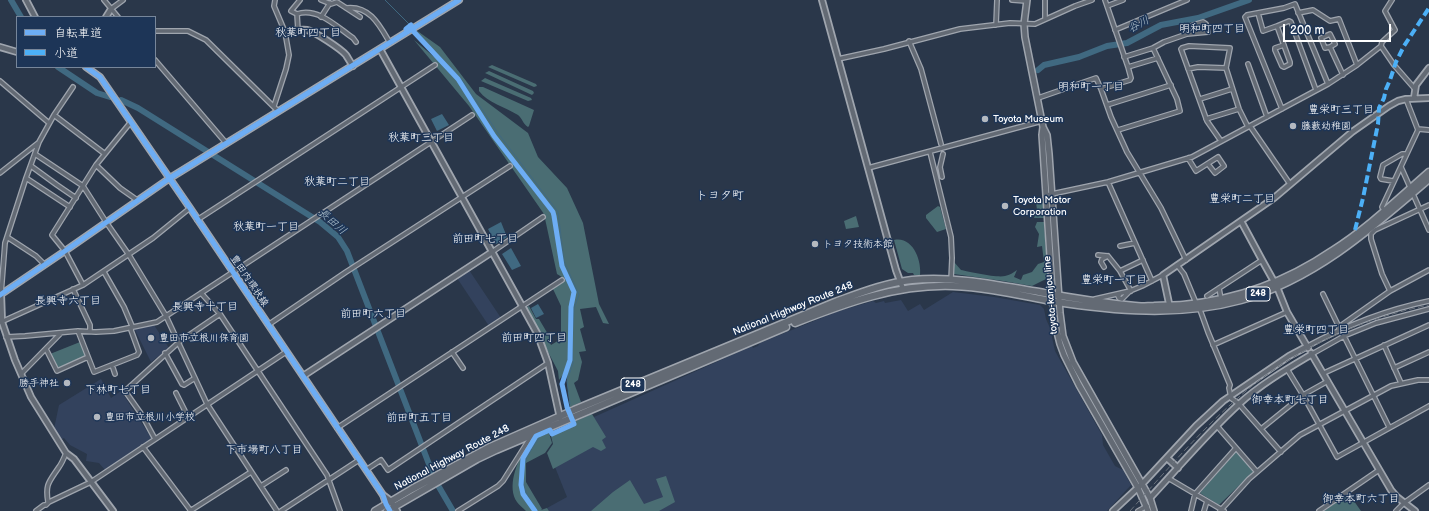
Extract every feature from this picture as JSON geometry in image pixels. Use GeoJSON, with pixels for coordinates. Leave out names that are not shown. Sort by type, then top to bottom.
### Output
{"type":"FeatureCollection","features":[{"type":"Feature","properties":{"kind":"highway","name":"National Highway Route 248"},"geometry":{"type":"LineString","coordinates":[[390,508],[490,446],[561,419],[847,302],[903,289],[920,287],[962,287],[1056,298],[1137,311],[1220,305],[1242,300],[1320,265],[1374,229],[1429,172]]}},
{"type":"Feature","properties":{"kind":"highway","name":"National Highway Route 248"},"geometry":{"type":"LineString","coordinates":[[1198,306],[1260,288],[1276,285],[1333,251],[1384,210],[1429,179]]}},
{"type":"Feature","properties":{"kind":"highway","name":"National Highway Route 248"},"geometry":{"type":"LineString","coordinates":[[375,511],[390,508],[477,459],[533,434],[561,419],[835,302],[865,291],[900,282],[951,280],[979,282],[1056,298],[1170,308]]}},
{"type":"Feature","properties":{"kind":"main road","name":"toyota-kanjou line"},"geometry":{"type":"LineString","coordinates":[[1026,1],[1024,24],[1025,37],[1043,127],[1047,135],[1049,195],[1056,298],[1064,336],[1073,362],[1140,486],[1148,508]]}},
{"type":"Feature","properties":{"kind":"main road","name":"toyota-kanjou line"},"geometry":{"type":"LineString","coordinates":[[1140,486],[1150,498],[1154,511]]}},
{"type":"Feature","properties":{"kind":"street"},"geometry":{"type":"LineString","coordinates":[[26,0],[34,16]]}},
{"type":"Feature","properties":{"kind":"street"},"geometry":{"type":"LineString","coordinates":[[104,0],[117,16]]}},
{"type":"Feature","properties":{"kind":"street"},"geometry":{"type":"LineString","coordinates":[[107,16],[111,9],[123,0]]}},
{"type":"Feature","properties":{"kind":"street"},"geometry":{"type":"LineString","coordinates":[[274,106],[288,61],[285,32],[274,6],[275,0]]}},
{"type":"Feature","properties":{"kind":"street"},"geometry":{"type":"LineString","coordinates":[[300,0],[291,11],[297,14],[311,13],[321,17],[353,38],[356,42]]}},
{"type":"Feature","properties":{"kind":"street"},"geometry":{"type":"LineString","coordinates":[[321,0],[330,3],[337,2],[360,18]]}},
{"type":"Feature","properties":{"kind":"street"},"geometry":{"type":"LineString","coordinates":[[1,294],[65,252],[170,178],[459,0]]}},
{"type":"Feature","properties":{"kind":"street"},"geometry":{"type":"LineString","coordinates":[[822,0],[903,289]]}},
{"type":"Feature","properties":{"kind":"street"},"geometry":{"type":"LineString","coordinates":[[996,25],[997,0]]}},
{"type":"Feature","properties":{"kind":"street"},"geometry":{"type":"LineString","coordinates":[[1012,0],[1026,1]]}},
{"type":"Feature","properties":{"kind":"street"},"geometry":{"type":"LineString","coordinates":[[1044,19],[1045,0]]}},
{"type":"Feature","properties":{"kind":"street"},"geometry":{"type":"LineString","coordinates":[[838,59],[884,49],[909,41],[960,29],[1010,23],[1035,24],[1092,0]]}},
{"type":"Feature","properties":{"kind":"street"},"geometry":{"type":"LineString","coordinates":[[1101,89],[1130,80],[1131,78],[1105,0]]}},
{"type":"Feature","properties":{"kind":"street"},"geometry":{"type":"LineString","coordinates":[[1107,6],[1123,0]]}},
{"type":"Feature","properties":{"kind":"street"},"geometry":{"type":"LineString","coordinates":[[1115,30],[1187,0]]}},
{"type":"Feature","properties":{"kind":"street"},"geometry":{"type":"LineString","coordinates":[[1049,195],[1108,182],[1188,158],[1328,84],[1381,46],[1382,42],[1395,30],[1385,11],[1392,0]]}},
{"type":"Feature","properties":{"kind":"street"},"geometry":{"type":"LineString","coordinates":[[321,17],[330,3]]}},
{"type":"Feature","properties":{"kind":"street"},"geometry":{"type":"LineString","coordinates":[[1282,109],[1245,17],[1247,15],[1284,8],[1295,4],[1328,84]]}},
{"type":"Feature","properties":{"kind":"street"},"geometry":{"type":"LineString","coordinates":[[346,8],[353,8],[369,13],[376,19],[390,43]]}},
{"type":"Feature","properties":{"kind":"street"},"geometry":{"type":"LineString","coordinates":[[1298,13],[1314,10],[1330,21],[1339,18],[1356,65]]}},
{"type":"Feature","properties":{"kind":"street"},"geometry":{"type":"LineString","coordinates":[[1258,13],[1263,31],[1289,21],[1291,22],[1316,90]]}},
{"type":"Feature","properties":{"kind":"street"},"geometry":{"type":"LineString","coordinates":[[297,14],[298,30]]}},
{"type":"Feature","properties":{"kind":"street"},"geometry":{"type":"LineString","coordinates":[[1124,56],[1153,48],[1164,42],[1187,34],[1208,32],[1206,24],[1203,22],[1193,25],[1194,33]]}},
{"type":"Feature","properties":{"kind":"street"},"geometry":{"type":"LineString","coordinates":[[1277,26],[1284,45],[1290,62],[1290,64],[1284,67],[1282,66],[1275,50],[1275,48],[1284,45]]}},
{"type":"Feature","properties":{"kind":"street"},"geometry":{"type":"LineString","coordinates":[[285,32],[306,30],[318,34],[341,50],[352,66]]}},
{"type":"Feature","properties":{"kind":"street"},"geometry":{"type":"LineString","coordinates":[[156,31],[188,31],[206,40],[278,111]]}},
{"type":"Feature","properties":{"kind":"street"},"geometry":{"type":"LineString","coordinates":[[1330,34],[1335,44],[1330,47],[1325,48],[1321,39],[1330,34]]}},
{"type":"Feature","properties":{"kind":"street"},"geometry":{"type":"LineString","coordinates":[[909,41],[921,69],[941,144]]}},
{"type":"Feature","properties":{"kind":"street"},"geometry":{"type":"LineString","coordinates":[[0,46],[16,52]]}},
{"type":"Feature","properties":{"kind":"street"},"geometry":{"type":"LineString","coordinates":[[1221,141],[1206,119],[1181,49],[1189,46],[1230,48],[1226,68],[1239,109],[1249,127],[1290,184]]}},
{"type":"Feature","properties":{"kind":"street"},"geometry":{"type":"LineString","coordinates":[[1381,46],[1394,65],[1415,89]]}},
{"type":"Feature","properties":{"kind":"street"},"geometry":{"type":"LineString","coordinates":[[1330,47],[1342,75]]}},
{"type":"Feature","properties":{"kind":"street"},"geometry":{"type":"LineString","coordinates":[[1118,130],[1180,111],[1171,85],[1153,48]]}},
{"type":"Feature","properties":{"kind":"street"},"geometry":{"type":"LineString","coordinates":[[380,49],[537,333],[548,364],[561,419]]}},
{"type":"Feature","properties":{"kind":"street"},"geometry":{"type":"LineString","coordinates":[[1128,67],[1158,58]]}},
{"type":"Feature","properties":{"kind":"street"},"geometry":{"type":"LineString","coordinates":[[156,61],[226,143]]}},
{"type":"Feature","properties":{"kind":"street"},"geometry":{"type":"LineString","coordinates":[[1248,64],[1267,117]]}},
{"type":"Feature","properties":{"kind":"street"},"geometry":{"type":"LineString","coordinates":[[197,220],[435,65]]}},
{"type":"Feature","properties":{"kind":"street"},"geometry":{"type":"LineString","coordinates":[[1188,69],[1198,67],[1226,68]]}},
{"type":"Feature","properties":{"kind":"street","name":"豊田内環状線"},"geometry":{"type":"LineString","coordinates":[[87,68],[100,77],[130,123],[170,178],[383,495],[390,508]]}},
{"type":"Feature","properties":{"kind":"street"},"geometry":{"type":"LineString","coordinates":[[1414,98],[1417,83],[1429,68]]}},
{"type":"Feature","properties":{"kind":"street"},"geometry":{"type":"LineString","coordinates":[[1038,98],[1096,78],[1127,152],[1161,208],[1186,260]]}},
{"type":"Feature","properties":{"kind":"street"},"geometry":{"type":"LineString","coordinates":[[0,80],[50,123]]}},
{"type":"Feature","properties":{"kind":"street"},"geometry":{"type":"LineString","coordinates":[[1107,105],[1171,85]]}},
{"type":"Feature","properties":{"kind":"street"},"geometry":{"type":"LineString","coordinates":[[73,87],[54,115],[39,142],[7,237],[4,252],[1,294],[1,322],[31,397],[66,453],[74,459],[113,511]]}},
{"type":"Feature","properties":{"kind":"street"},"geometry":{"type":"LineString","coordinates":[[1200,99],[1232,89]]}},
{"type":"Feature","properties":{"kind":"street"},"geometry":{"type":"LineString","coordinates":[[1092,300],[1131,291],[1163,275],[1274,198],[1352,132],[1398,100],[1429,98]]}},
{"type":"Feature","properties":{"kind":"street"},"geometry":{"type":"LineString","coordinates":[[1384,210],[1382,207],[1418,130],[1406,99]]}},
{"type":"Feature","properties":{"kind":"street"},"geometry":{"type":"LineString","coordinates":[[1206,119],[1239,109]]}},
{"type":"Feature","properties":{"kind":"street"},"geometry":{"type":"LineString","coordinates":[[54,115],[105,154]]}},
{"type":"Feature","properties":{"kind":"street"},"geometry":{"type":"LineString","coordinates":[[6,337],[78,331],[114,331],[132,326],[157,322],[472,115]]}},
{"type":"Feature","properties":{"kind":"street"},"geometry":{"type":"LineString","coordinates":[[868,168],[1042,121]]}},
{"type":"Feature","properties":{"kind":"street"},"geometry":{"type":"LineString","coordinates":[[82,285],[65,252],[52,235],[96,165],[130,123]]}},
{"type":"Feature","properties":{"kind":"street"},"geometry":{"type":"LineString","coordinates":[[1418,130],[1429,130]]}},
{"type":"Feature","properties":{"kind":"street"},"geometry":{"type":"LineString","coordinates":[[0,173],[39,142]]}},
{"type":"Feature","properties":{"kind":"street"},"geometry":{"type":"LineString","coordinates":[[930,152],[951,237],[951,280]]}},
{"type":"Feature","properties":{"kind":"street"},"geometry":{"type":"LineString","coordinates":[[35,154],[83,186],[129,254],[166,316],[207,404],[278,511]]}},
{"type":"Feature","properties":{"kind":"street"},"geometry":{"type":"LineString","coordinates":[[942,177],[940,167],[943,154]]}},
{"type":"Feature","properties":{"kind":"street"},"geometry":{"type":"LineString","coordinates":[[1393,182],[1381,178],[1383,165],[1402,154],[1406,154]]}},
{"type":"Feature","properties":{"kind":"street"},"geometry":{"type":"LineString","coordinates":[[1188,158],[1196,171],[1218,158],[1224,166],[1215,173],[1208,164]]}},
{"type":"Feature","properties":{"kind":"street"},"geometry":{"type":"LineString","coordinates":[[96,165],[120,188],[137,200]]}},
{"type":"Feature","properties":{"kind":"street"},"geometry":{"type":"LineString","coordinates":[[31,166],[76,198]]}},
{"type":"Feature","properties":{"kind":"street"},"geometry":{"type":"LineString","coordinates":[[268,324],[510,166]]}},
{"type":"Feature","properties":{"kind":"street"},"geometry":{"type":"LineString","coordinates":[[1401,167],[1429,230]]}},
{"type":"Feature","properties":{"kind":"street"},"geometry":{"type":"LineString","coordinates":[[26,178],[70,207]]}},
{"type":"Feature","properties":{"kind":"street"},"geometry":{"type":"LineString","coordinates":[[1108,182],[1152,281]]}},
{"type":"Feature","properties":{"kind":"street"},"geometry":{"type":"LineString","coordinates":[[1390,291],[1382,274],[1371,239],[1371,234],[1374,229],[1429,205]]}},
{"type":"Feature","properties":{"kind":"street"},"geometry":{"type":"LineString","coordinates":[[1,322],[82,285],[104,272],[153,238],[190,208]]}},
{"type":"Feature","properties":{"kind":"street"},"geometry":{"type":"LineString","coordinates":[[303,376],[543,217]]}},
{"type":"Feature","properties":{"kind":"street"},"geometry":{"type":"LineString","coordinates":[[1241,221],[1276,285],[1287,312],[1324,373],[1379,470],[1391,490],[1404,503],[1415,511]]}},
{"type":"Feature","properties":{"kind":"street"},"geometry":{"type":"LineString","coordinates":[[7,237],[36,256],[45,265]]}},
{"type":"Feature","properties":{"kind":"street"},"geometry":{"type":"LineString","coordinates":[[1120,246],[1135,243]]}},
{"type":"Feature","properties":{"kind":"street"},"geometry":{"type":"LineString","coordinates":[[0,249],[4,252]]}},
{"type":"Feature","properties":{"kind":"street"},"geometry":{"type":"LineString","coordinates":[[1098,255],[1108,256],[1120,272],[1131,291]]}},
{"type":"Feature","properties":{"kind":"street"},"geometry":{"type":"LineString","coordinates":[[1104,267],[1101,262],[1102,259],[1108,256]]}},
{"type":"Feature","properties":{"kind":"street"},"geometry":{"type":"LineString","coordinates":[[1120,272],[1143,260]]}},
{"type":"Feature","properties":{"kind":"street"},"geometry":{"type":"LineString","coordinates":[[1207,296],[1262,260]]}},
{"type":"Feature","properties":{"kind":"street"},"geometry":{"type":"LineString","coordinates":[[1178,265],[1184,274],[1198,306],[1230,385],[1230,396],[1239,404],[1281,452]]}},
{"type":"Feature","properties":{"kind":"street"},"geometry":{"type":"LineString","coordinates":[[1150,498],[1217,426],[1239,404],[1257,389],[1390,291],[1429,270]]}},
{"type":"Feature","properties":{"kind":"street"},"geometry":{"type":"LineString","coordinates":[[78,331],[94,372],[137,355],[139,352],[131,330],[132,326],[124,307],[104,272]]}},
{"type":"Feature","properties":{"kind":"street"},"geometry":{"type":"LineString","coordinates":[[1163,275],[1170,308]]}},
{"type":"Feature","properties":{"kind":"street"},"geometry":{"type":"LineString","coordinates":[[337,428],[562,280]]}},
{"type":"Feature","properties":{"kind":"street"},"geometry":{"type":"LineString","coordinates":[[1219,288],[1221,299]]}},
{"type":"Feature","properties":{"kind":"street"},"geometry":{"type":"LineString","coordinates":[[73,289],[90,325],[90,331]]}},
{"type":"Feature","properties":{"kind":"street"},"geometry":{"type":"LineString","coordinates":[[201,293],[220,314],[329,480],[340,511]]}},
{"type":"Feature","properties":{"kind":"street"},"geometry":{"type":"LineString","coordinates":[[1323,294],[1339,328]]}},
{"type":"Feature","properties":{"kind":"street"},"geometry":{"type":"LineString","coordinates":[[1339,328],[1370,317],[1429,301]]}},
{"type":"Feature","properties":{"kind":"street"},"geometry":{"type":"LineString","coordinates":[[1113,511],[1140,486],[1196,426],[1230,396],[1289,356],[1309,350],[1382,321],[1429,309]]}},
{"type":"Feature","properties":{"kind":"street"},"geometry":{"type":"LineString","coordinates":[[1213,345],[1287,312]]}},
{"type":"Feature","properties":{"kind":"street"},"geometry":{"type":"LineString","coordinates":[[155,439],[142,415],[125,391],[165,353],[220,314]]}},
{"type":"Feature","properties":{"kind":"street"},"geometry":{"type":"LineString","coordinates":[[1324,373],[1429,325]]}},
{"type":"Feature","properties":{"kind":"street"},"geometry":{"type":"LineString","coordinates":[[21,374],[61,333]]}},
{"type":"Feature","properties":{"kind":"street"},"geometry":{"type":"LineString","coordinates":[[1344,336],[1389,427]]}},
{"type":"Feature","properties":{"kind":"street"},"geometry":{"type":"LineString","coordinates":[[1384,345],[1401,383]]}},
{"type":"Feature","properties":{"kind":"street"},"geometry":{"type":"LineString","coordinates":[[46,349],[57,371],[88,357]]}},
{"type":"Feature","properties":{"kind":"street"},"geometry":{"type":"LineString","coordinates":[[36,511],[44,505],[91,482],[286,352]]}},
{"type":"Feature","properties":{"kind":"street"},"geometry":{"type":"LineString","coordinates":[[452,352],[462,368]]}},
{"type":"Feature","properties":{"kind":"street"},"geometry":{"type":"LineString","coordinates":[[1394,368],[1429,352]]}},
{"type":"Feature","properties":{"kind":"street"},"geometry":{"type":"LineString","coordinates":[[165,353],[182,384],[184,385],[195,378]]}},
{"type":"Feature","properties":{"kind":"street"},"geometry":{"type":"LineString","coordinates":[[366,470],[381,460],[388,470],[548,364]]}},
{"type":"Feature","properties":{"kind":"street"},"geometry":{"type":"LineString","coordinates":[[112,365],[115,374]]}},
{"type":"Feature","properties":{"kind":"street"},"geometry":{"type":"LineString","coordinates":[[1286,369],[1303,395],[1337,457],[1429,406]]}},
{"type":"Feature","properties":{"kind":"street"},"geometry":{"type":"LineString","coordinates":[[1168,478],[1221,510],[1257,472],[1300,436],[1391,386],[1418,380],[1429,380]]}},
{"type":"Feature","properties":{"kind":"street"},"geometry":{"type":"LineString","coordinates":[[1261,429],[1303,395],[1328,381]]}},
{"type":"Feature","properties":{"kind":"street"},"geometry":{"type":"LineString","coordinates":[[176,393],[188,417]]}},
{"type":"Feature","properties":{"kind":"street"},"geometry":{"type":"LineString","coordinates":[[1217,426],[1257,472]]}},
{"type":"Feature","properties":{"kind":"street"},"geometry":{"type":"LineString","coordinates":[[458,511],[500,484],[533,434]]}},
{"type":"Feature","properties":{"kind":"street"},"geometry":{"type":"LineString","coordinates":[[144,447],[191,511],[251,472]]}},
{"type":"Feature","properties":{"kind":"street"},"geometry":{"type":"LineString","coordinates":[[1191,511],[1195,494],[1236,448]]}},
{"type":"Feature","properties":{"kind":"street"},"geometry":{"type":"LineString","coordinates":[[45,511],[47,504],[48,483],[61,465],[66,453]]}},
{"type":"Feature","properties":{"kind":"street"},"geometry":{"type":"LineString","coordinates":[[1167,458],[1178,468]]}},
{"type":"Feature","properties":{"kind":"street"},"geometry":{"type":"LineString","coordinates":[[281,511],[359,460]]}},
{"type":"Feature","properties":{"kind":"street"},"geometry":{"type":"LineString","coordinates":[[261,486],[286,470]]}},
{"type":"Feature","properties":{"kind":"street"},"geometry":{"type":"LineString","coordinates":[[1319,511],[1379,470]]}},
{"type":"Feature","properties":{"kind":"street"},"geometry":{"type":"LineString","coordinates":[[1396,511],[1404,503],[1429,485]]}},
{"type":"Feature","properties":{"kind":"street"},"geometry":{"type":"LineString","coordinates":[[1204,511],[1207,501]]}},
{"type":"Feature","properties":{"kind":"street"},"geometry":{"type":"LineString","coordinates":[[1138,511],[1148,508]]}},
{"type":"Feature","properties":{"kind":"shaded area"},"geometry":{"type":"Polygon","coordinates":[[[442,114],[449,125],[437,131],[431,119],[442,114]]]}},
{"type":"Feature","properties":{"kind":"shaded area"},"geometry":{"type":"Polygon","coordinates":[[[501,222],[507,237],[496,244],[488,229],[501,222]]]}},
{"type":"Feature","properties":{"kind":"shaded area"},"geometry":{"type":"Polygon","coordinates":[[[511,248],[521,266],[512,270],[502,254],[511,248]]]}},
{"type":"Feature","properties":{"kind":"shaded area"},"geometry":{"type":"Polygon","coordinates":[[[469,270],[501,318],[489,326],[457,278],[469,270]]]}},
{"type":"Feature","properties":{"kind":"shaded area"},"geometry":{"type":"Polygon","coordinates":[[[953,292],[1040,305],[1044,309],[1055,351],[1102,435],[1103,445],[1115,466],[1123,470],[1131,485],[1107,511],[549,511],[547,508],[567,497],[555,467],[554,435],[752,346],[753,348],[758,346],[760,343],[836,312],[873,301],[876,303],[884,301],[885,303],[901,300],[908,311],[920,304],[924,310],[953,292]]]}},
{"type":"Feature","properties":{"kind":"shaded area"},"geometry":{"type":"Polygon","coordinates":[[[538,304],[544,314],[536,318],[531,308],[538,304]]]}},
{"type":"Feature","properties":{"kind":"shaded area","name":"豊田市立根川保育園"},"geometry":{"type":"Polygon","coordinates":[[[154,325],[169,348],[151,362],[134,328],[154,325]]]}},
{"type":"Feature","properties":{"kind":"shaded area","name":"豊田市立根川小学校"},"geometry":{"type":"Polygon","coordinates":[[[101,379],[111,398],[121,391],[152,439],[105,470],[99,463],[86,461],[87,454],[70,445],[64,438],[60,440],[54,429],[59,405],[101,379]]]}},
{"type":"Feature","properties":{"kind":"green space"},"geometry":{"type":"Polygon","coordinates":[[[416,30],[440,47],[476,94],[528,133],[538,157],[567,188],[583,223],[599,304],[609,324],[603,323],[596,307],[580,309],[584,327],[580,329],[586,351],[579,352],[582,362],[578,380],[574,383],[581,402],[570,407],[567,381],[568,359],[565,372],[559,380],[558,371],[525,308],[529,306],[536,319],[539,319],[552,341],[550,343],[551,345],[561,339],[561,306],[553,289],[565,279],[557,274],[544,214],[469,106],[414,40],[446,67],[416,30]]]}},
{"type":"Feature","properties":{"kind":"green space"},"geometry":{"type":"Polygon","coordinates":[[[492,65],[536,84],[537,86],[534,87],[488,67],[492,65]]]}},
{"type":"Feature","properties":{"kind":"green space"},"geometry":{"type":"Polygon","coordinates":[[[489,71],[533,91],[534,93],[532,95],[485,73],[489,71]]]}},
{"type":"Feature","properties":{"kind":"green space"},"geometry":{"type":"Polygon","coordinates":[[[485,78],[531,98],[532,100],[528,101],[481,81],[485,78]]]}},
{"type":"Feature","properties":{"kind":"green space"},"geometry":{"type":"Polygon","coordinates":[[[479,87],[483,87],[534,110],[529,126],[526,126],[518,115],[487,99],[479,91],[479,87]]]}},
{"type":"Feature","properties":{"kind":"green space"},"geometry":{"type":"Polygon","coordinates":[[[1037,200],[1043,202],[1044,218],[1034,218],[1037,210],[1037,200]]]}},
{"type":"Feature","properties":{"kind":"green space"},"geometry":{"type":"Polygon","coordinates":[[[938,206],[940,207],[946,229],[937,232],[926,218],[926,215],[938,206]]]}},
{"type":"Feature","properties":{"kind":"green space"},"geometry":{"type":"Polygon","coordinates":[[[856,216],[859,227],[846,229],[844,221],[856,216]]]}},
{"type":"Feature","properties":{"kind":"green space"},"geometry":{"type":"Polygon","coordinates":[[[1037,222],[1044,222],[1048,278],[1032,286],[954,274],[954,262],[961,270],[990,276],[1005,276],[1017,270],[1014,277],[1021,280],[1023,275],[1032,272],[1038,264],[1044,262],[1042,246],[1037,247],[1039,234],[1035,227],[1037,222]]]}},
{"type":"Feature","properties":{"kind":"green space"},"geometry":{"type":"Polygon","coordinates":[[[894,240],[906,242],[915,251],[918,257],[920,276],[914,275],[913,273],[908,273],[902,269],[894,240]]]}},
{"type":"Feature","properties":{"kind":"green space"},"geometry":{"type":"Polygon","coordinates":[[[80,342],[86,355],[85,357],[58,369],[50,354],[80,342]]]}},
{"type":"Feature","properties":{"kind":"green space"},"geometry":{"type":"Polygon","coordinates":[[[592,414],[606,437],[602,440],[606,448],[601,451],[593,447],[553,469],[547,453],[553,444],[550,432],[554,430],[557,433],[576,421],[592,414]]]}},
{"type":"Feature","properties":{"kind":"green space"},"geometry":{"type":"Polygon","coordinates":[[[547,430],[544,435],[549,433],[552,443],[545,453],[526,463],[526,482],[542,509],[541,510],[547,508],[549,511],[526,511],[518,503],[514,496],[514,475],[522,454],[526,449],[530,451],[532,449],[527,449],[532,439],[547,430]]]}},
{"type":"Feature","properties":{"kind":"green space"},"geometry":{"type":"Polygon","coordinates":[[[1237,450],[1254,471],[1219,505],[1200,493],[1237,450]]]}},
{"type":"Feature","properties":{"kind":"green space"},"geometry":{"type":"Polygon","coordinates":[[[666,476],[675,502],[659,511],[591,511],[630,480],[644,504],[663,497],[656,479],[666,476]]]}},
{"type":"Feature","properties":{"kind":"green space"},"geometry":{"type":"Polygon","coordinates":[[[1349,494],[1361,511],[1324,511],[1349,494]]]}},
{"type":"Feature","properties":{"kind":"waterway","name":"長田川"},"geometry":{"type":"LineString","coordinates":[[11,0],[20,16]]}},
{"type":"Feature","properties":{"kind":"waterway"},"geometry":{"type":"LineString","coordinates":[[385,0],[409,24]]}},
{"type":"Feature","properties":{"kind":"waterway","name":"谷川"},"geometry":{"type":"LineString","coordinates":[[1038,70],[1044,65],[1079,57],[1107,46],[1127,43],[1161,25],[1198,18],[1249,0]]}},
{"type":"Feature","properties":{"kind":"waterway"},"geometry":{"type":"LineString","coordinates":[[417,32],[462,80],[498,133],[558,212],[564,261],[579,295],[574,308],[572,344],[573,363],[567,381],[570,404]]}},
{"type":"Feature","properties":{"kind":"waterway","name":"長田川"},"geometry":{"type":"LineString","coordinates":[[60,68],[97,93],[110,97]]}},
{"type":"Feature","properties":{"kind":"waterway","name":"長田川"},"geometry":{"type":"LineString","coordinates":[[121,100],[138,108],[320,222],[338,237],[347,251],[432,472]]}},
{"type":"Feature","properties":{"kind":"waterway"},"geometry":{"type":"LineString","coordinates":[[538,511],[526,492],[523,483],[523,474],[527,457],[539,438]]}},
{"type":"Feature","properties":{"kind":"waterway","name":"長田川"},"geometry":{"type":"LineString","coordinates":[[439,487],[453,511]]}},
{"type":"Feature","properties":{"kind":"railway"},"geometry":{"type":"LineString","coordinates":[[1130,511],[1210,424],[1239,397],[1281,365],[1304,351],[1353,328],[1403,311],[1429,305]]}},
{"type":"Feature","properties":{"kind":"marked path"},"geometry":{"type":"LineString","coordinates":[[1355,230],[1378,124],[1379,108],[1384,98],[1396,62],[1404,46],[1429,8]]}},
{"type":"Feature","properties":{"kind":"cycle path"},"geometry":{"type":"LineString","coordinates":[[0,295],[170,178],[459,0]]}},
{"type":"Feature","properties":{"kind":"cycle path"},"geometry":{"type":"LineString","coordinates":[[406,29],[411,25],[414,32],[458,79],[494,136],[553,212],[562,266],[574,292],[571,307],[570,360],[562,384],[567,407],[574,424],[552,434],[550,430],[536,436],[523,458],[521,485],[523,494],[535,511]]}},
{"type":"Feature","properties":{"kind":"cycle path"},"geometry":{"type":"LineString","coordinates":[[87,68],[100,77],[190,208],[383,495],[390,511]]}},
{"type":"Feature","properties":{"kind":"place","name":"Toyota Museum"},"geometry":{"type":"Point","coordinates":[985,119]}},
{"type":"Feature","properties":{"kind":"place","name":"藤藪幼稚園"},"geometry":{"type":"Point","coordinates":[1293,126]}},
{"type":"Feature","properties":{"kind":"place","name":"Toyota Motor Corporation"},"geometry":{"type":"Point","coordinates":[1005,206]}},
{"type":"Feature","properties":{"kind":"place","name":"トヨタ技術本館"},"geometry":{"type":"Point","coordinates":[815,244]}},
{"type":"Feature","properties":{"kind":"place","name":"豊田市立根川保育園"},"geometry":{"type":"Point","coordinates":[151,338]}},
{"type":"Feature","properties":{"kind":"place","name":"勝手神社"},"geometry":{"type":"Point","coordinates":[67,383]}},
{"type":"Feature","properties":{"kind":"place","name":"豊田市立根川小学校"},"geometry":{"type":"Point","coordinates":[97,417]}},
{"type":"Feature","properties":{"kind":"district","name":"明和町四丁目"},"geometry":{"type":"Point","coordinates":[1212,29]}},
{"type":"Feature","properties":{"kind":"district","name":"秋葉町四丁目"},"geometry":{"type":"Point","coordinates":[308,33]}},
{"type":"Feature","properties":{"kind":"district","name":"明和町一丁目"},"geometry":{"type":"Point","coordinates":[1091,87]}},
{"type":"Feature","properties":{"kind":"district","name":"豊栄町三丁目"},"geometry":{"type":"Point","coordinates":[1341,110]}},
{"type":"Feature","properties":{"kind":"district","name":"秋葉町三丁目"},"geometry":{"type":"Point","coordinates":[421,138]}},
{"type":"Feature","properties":{"kind":"district","name":"秋葉町二丁目"},"geometry":{"type":"Point","coordinates":[337,182]}},
{"type":"Feature","properties":{"kind":"district","name":"トヨタ町"},"geometry":{"type":"Point","coordinates":[720,196]}},
{"type":"Feature","properties":{"kind":"district","name":"豊栄町二丁目"},"geometry":{"type":"Point","coordinates":[1242,199]}},
{"type":"Feature","properties":{"kind":"district","name":"秋葉町一丁目"},"geometry":{"type":"Point","coordinates":[266,227]}},
{"type":"Feature","properties":{"kind":"district","name":"前田町七丁目"},"geometry":{"type":"Point","coordinates":[485,239]}},
{"type":"Feature","properties":{"kind":"district","name":"豊栄町一丁目"},"geometry":{"type":"Point","coordinates":[1114,280]}},
{"type":"Feature","properties":{"kind":"district","name":"長興寺六丁目"},"geometry":{"type":"Point","coordinates":[68,301]}},
{"type":"Feature","properties":{"kind":"district","name":"長興寺十丁目"},"geometry":{"type":"Point","coordinates":[205,307]}},
{"type":"Feature","properties":{"kind":"district","name":"前田町六丁目"},"geometry":{"type":"Point","coordinates":[373,314]}},
{"type":"Feature","properties":{"kind":"district","name":"豊栄町四丁目"},"geometry":{"type":"Point","coordinates":[1316,330]}},
{"type":"Feature","properties":{"kind":"district","name":"前田町四丁目"},"geometry":{"type":"Point","coordinates":[534,338]}},
{"type":"Feature","properties":{"kind":"district","name":"下林町七丁目"},"geometry":{"type":"Point","coordinates":[118,390]}},
{"type":"Feature","properties":{"kind":"district","name":"御幸本町七丁目"},"geometry":{"type":"Point","coordinates":[1290,400]}},
{"type":"Feature","properties":{"kind":"district","name":"前田町五丁目"},"geometry":{"type":"Point","coordinates":[419,418]}},
{"type":"Feature","properties":{"kind":"district","name":"下市場町八丁目"},"geometry":{"type":"Point","coordinates":[264,450]}},
{"type":"Feature","properties":{"kind":"district","name":"御幸本町六丁目"},"geometry":{"type":"Point","coordinates":[1361,499]}}]}
